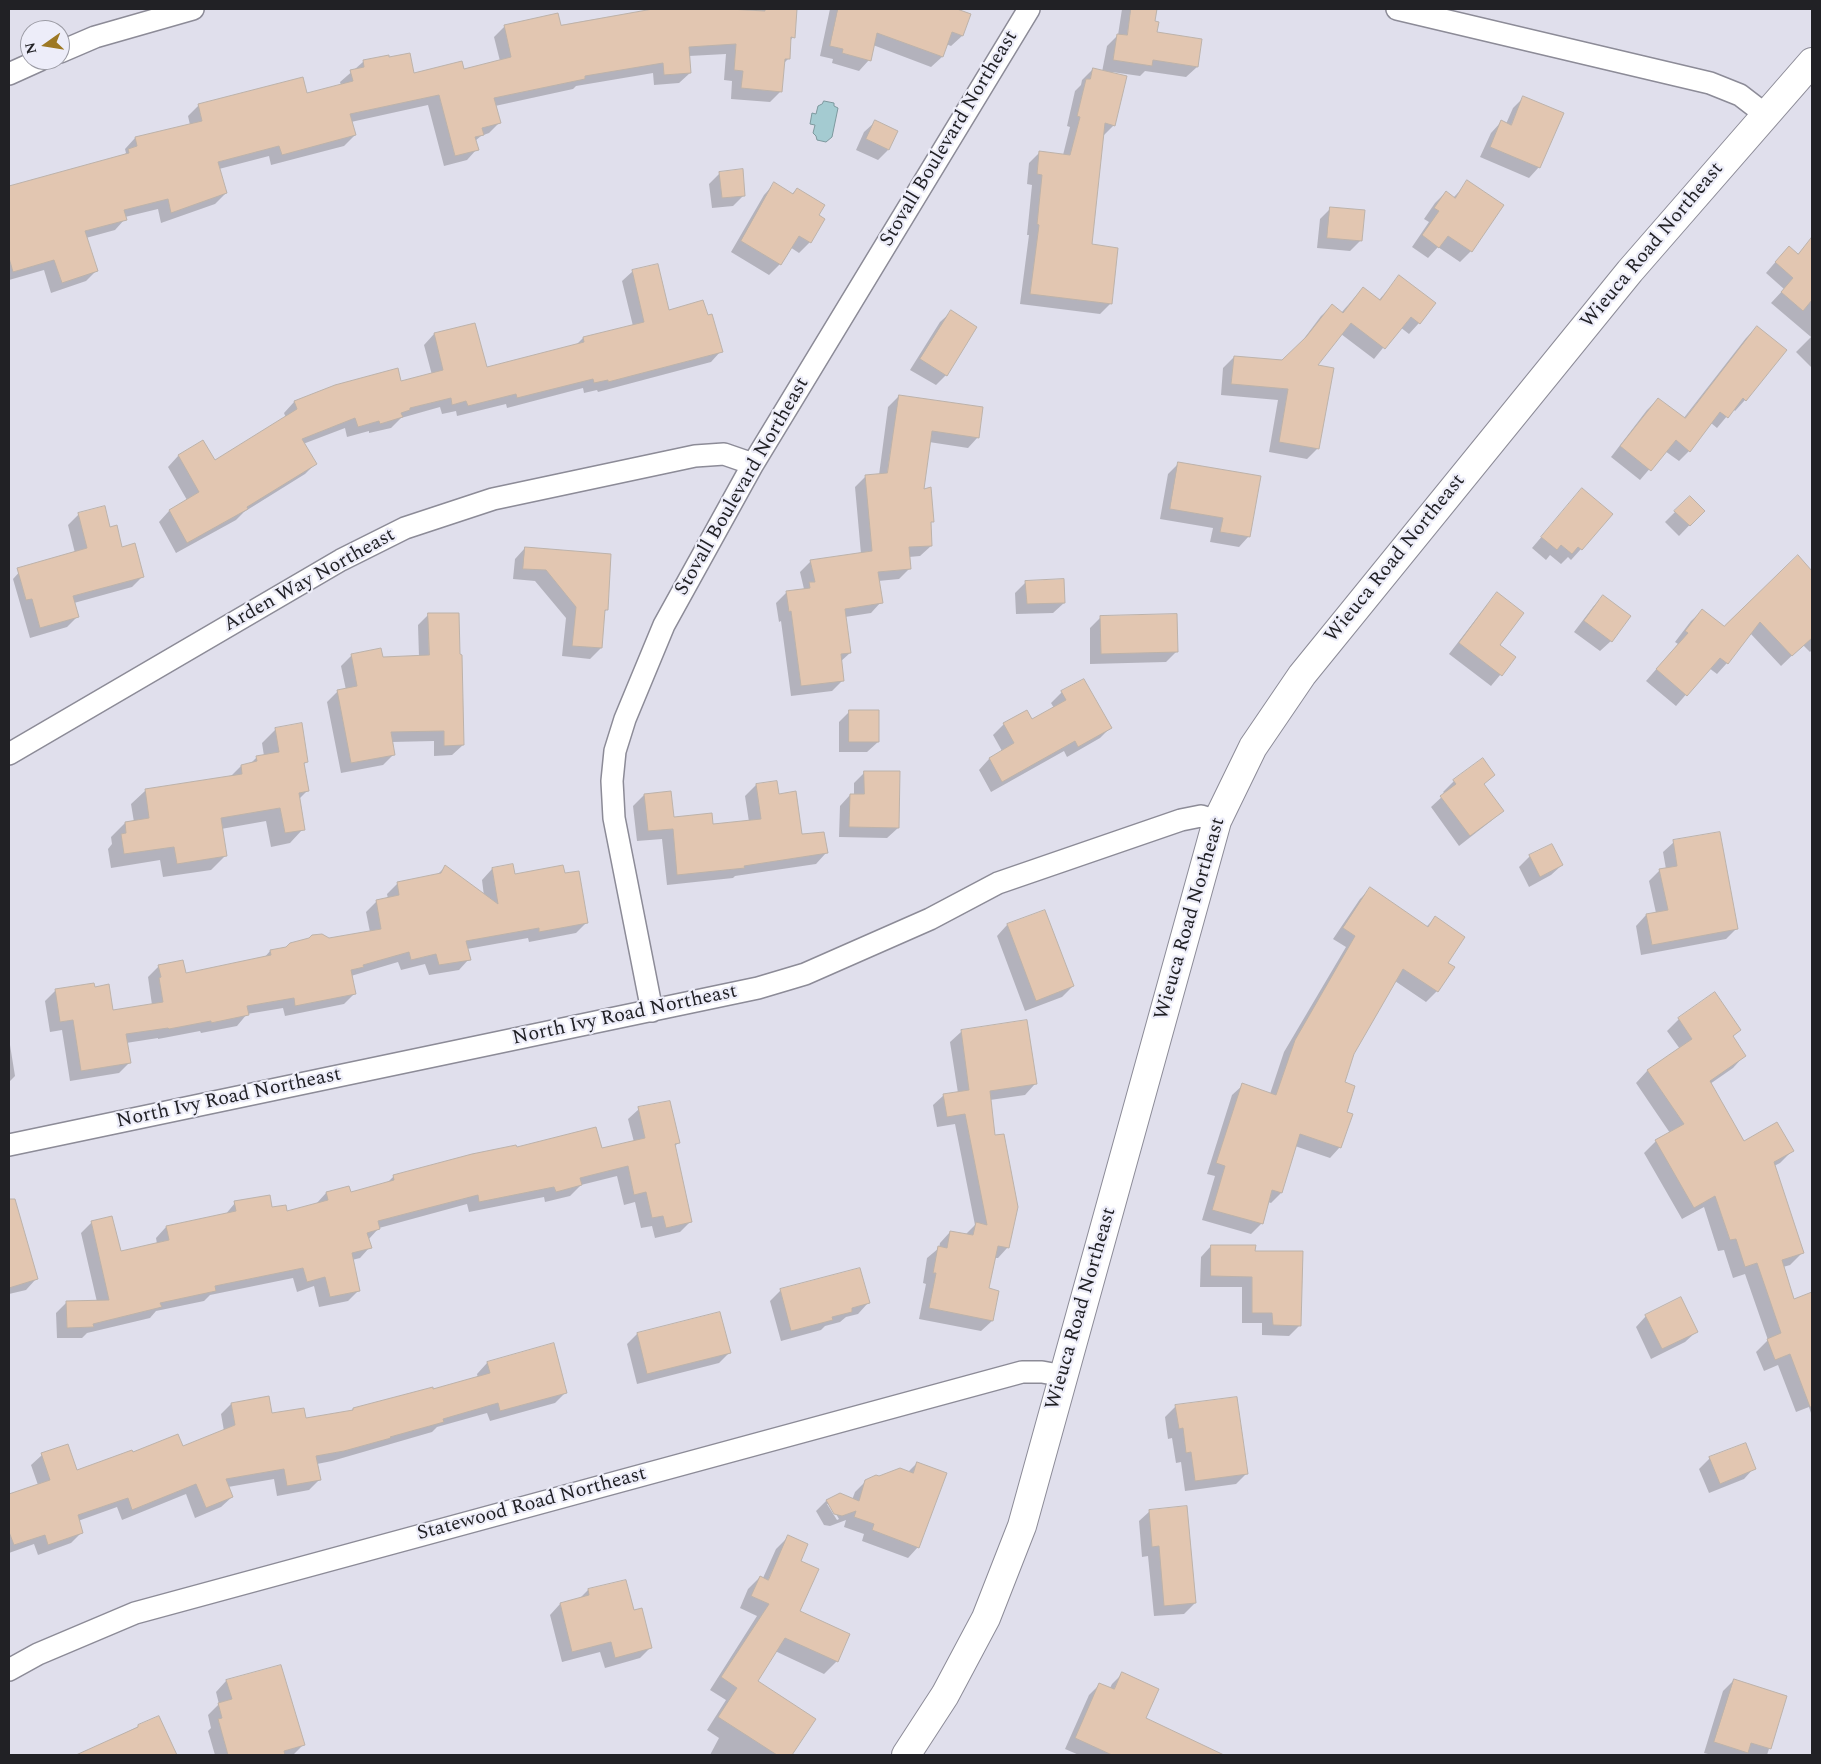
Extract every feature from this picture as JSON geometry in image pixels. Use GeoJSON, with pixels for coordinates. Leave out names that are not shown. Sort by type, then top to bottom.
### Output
{"type":"FeatureCollection","features":[{"type":"Feature","properties":{"kind":"street"},"geometry":{"type":"LineString","coordinates":[[70,48],[95,37],[193,9]]}},
{"type":"Feature","properties":{"kind":"street","name":"Stovall Boulevard Northeast"},"geometry":{"type":"LineString","coordinates":[[652,1011],[614,818],[612,781],[616,751],[624,719],[664,625],[753,464],[1029,9]]}},
{"type":"Feature","properties":{"kind":"street"},"geometry":{"type":"LineString","coordinates":[[1397,9],[1710,83],[1740,95],[1766,115]]}},
{"type":"Feature","properties":{"kind":"street","name":"Wieuca Road Northeast"},"geometry":{"type":"LineString","coordinates":[[906,1755],[945,1695],[986,1618],[1022,1526],[1217,821],[1253,747],[1302,675],[1630,271],[1812,62]]}},
{"type":"Feature","properties":{"kind":"street","name":"Arden Way Northeast"},"geometry":{"type":"LineString","coordinates":[[9,754],[341,560],[405,528],[493,499],[695,456],[724,454],[753,464]]}},
{"type":"Feature","properties":{"kind":"street","name":"North Ivy Road Northeast"},"geometry":{"type":"LineString","coordinates":[[9,1145],[758,988],[805,974],[930,920],[998,883],[1181,820],[1200,816],[1217,821]]}},
{"type":"Feature","properties":{"kind":"street","name":"Statewood Road Northeast"},"geometry":{"type":"LineString","coordinates":[[9,1670],[38,1654],[135,1613],[1022,1372],[1042,1372],[1064,1376]]}},
{"type":"Feature","properties":{"kind":"shaded area"},"geometry":{"type":"Polygon","coordinates":[[[824,101],[834,103],[834,106],[838,108],[832,137],[826,142],[817,140],[813,133],[815,125],[810,124],[812,113],[816,114],[818,106],[824,101]]]}},
{"type":"Feature","properties":{"kind":"building"},"geometry":{"type":"Polygon","coordinates":[[[653,9],[765,11],[765,9],[797,9],[795,38],[791,37],[790,59],[785,59],[782,92],[741,88],[743,71],[734,70],[736,44],[689,47],[691,73],[664,75],[663,63],[585,76],[585,79],[494,98],[501,123],[482,128],[484,135],[475,137],[479,150],[455,156],[439,95],[350,114],[356,135],[282,155],[279,146],[218,162],[227,193],[171,213],[168,199],[124,210],[127,220],[85,231],[98,271],[62,283],[54,260],[13,272],[9,258],[9,186],[129,153],[128,149],[137,146],[135,137],[202,121],[198,104],[303,77],[307,93],[353,81],[350,70],[364,67],[363,60],[389,55],[389,57],[410,53],[414,73],[462,61],[464,69],[511,57],[504,25],[558,13],[561,25],[653,9]]]}},
{"type":"Feature","properties":{"kind":"building"},"geometry":{"type":"Polygon","coordinates":[[[838,9],[957,9],[971,14],[963,36],[952,32],[943,57],[877,33],[871,61],[842,53],[843,49],[830,46],[838,9]]]}},
{"type":"Feature","properties":{"kind":"building"},"geometry":{"type":"Polygon","coordinates":[[[1131,9],[1157,9],[1155,21],[1159,22],[1157,32],[1202,39],[1198,67],[1153,60],[1152,66],[1113,60],[1117,34],[1127,35],[1131,9]]]}},
{"type":"Feature","properties":{"kind":"building"},"geometry":{"type":"Polygon","coordinates":[[[1093,68],[1127,76],[1115,126],[1105,123],[1092,244],[1118,248],[1112,304],[1030,294],[1039,225],[1037,224],[1042,175],[1037,174],[1039,151],[1070,155],[1080,117],[1077,116],[1086,79],[1090,79],[1093,68]]]}},
{"type":"Feature","properties":{"kind":"building"},"geometry":{"type":"Polygon","coordinates":[[[1523,96],[1564,113],[1540,168],[1490,147],[1501,120],[1511,125],[1523,96]]]}},
{"type":"Feature","properties":{"kind":"building"},"geometry":{"type":"Polygon","coordinates":[[[875,120],[898,131],[889,150],[866,139],[875,120]]]}},
{"type":"Feature","properties":{"kind":"building"},"geometry":{"type":"Polygon","coordinates":[[[743,169],[745,196],[722,198],[719,172],[743,169]]]}},
{"type":"Feature","properties":{"kind":"building"},"geometry":{"type":"Polygon","coordinates":[[[1467,180],[1504,205],[1472,252],[1448,236],[1439,248],[1422,235],[1439,211],[1434,208],[1446,191],[1455,198],[1467,180]]]}},
{"type":"Feature","properties":{"kind":"building"},"geometry":{"type":"Polygon","coordinates":[[[774,182],[793,194],[797,188],[825,205],[819,215],[825,219],[811,243],[799,236],[781,265],[741,241],[774,182]]]}},
{"type":"Feature","properties":{"kind":"building"},"geometry":{"type":"Polygon","coordinates":[[[1330,207],[1365,210],[1362,241],[1327,238],[1330,207]]]}},
{"type":"Feature","properties":{"kind":"building"},"geometry":{"type":"Polygon","coordinates":[[[1812,237],[1812,300],[1803,311],[1781,292],[1793,278],[1775,262],[1789,246],[1798,254],[1812,237]]]}},
{"type":"Feature","properties":{"kind":"building"},"geometry":{"type":"Polygon","coordinates":[[[658,264],[669,310],[703,300],[708,315],[712,314],[723,352],[608,382],[608,380],[594,383],[593,379],[517,398],[516,394],[468,406],[466,401],[452,405],[451,398],[410,408],[410,410],[401,413],[403,417],[380,424],[379,421],[358,427],[355,418],[302,439],[317,464],[247,507],[248,509],[187,543],[169,510],[199,492],[178,455],[203,440],[215,460],[297,409],[294,401],[335,385],[398,368],[401,381],[443,370],[434,333],[475,323],[487,367],[584,342],[583,337],[644,322],[632,270],[658,264]]]}},
{"type":"Feature","properties":{"kind":"building"},"geometry":{"type":"Polygon","coordinates":[[[1399,275],[1436,303],[1420,324],[1411,317],[1385,349],[1351,323],[1318,365],[1334,368],[1319,449],[1279,442],[1288,389],[1231,384],[1234,356],[1282,360],[1306,337],[1332,304],[1343,313],[1363,287],[1380,300],[1399,275]]]}},
{"type":"Feature","properties":{"kind":"building"},"geometry":{"type":"Polygon","coordinates":[[[951,310],[977,327],[947,376],[920,359],[951,310]]]}},
{"type":"Feature","properties":{"kind":"building"},"geometry":{"type":"Polygon","coordinates":[[[1757,326],[1787,350],[1746,401],[1743,398],[1728,418],[1720,412],[1690,452],[1676,440],[1651,471],[1620,446],[1658,398],[1685,418],[1757,326]]]}},
{"type":"Feature","properties":{"kind":"building"},"geometry":{"type":"Polygon","coordinates":[[[899,395],[983,407],[979,438],[932,431],[924,489],[931,487],[934,522],[931,522],[932,546],[909,547],[911,569],[878,572],[883,603],[845,609],[851,653],[841,654],[844,681],[801,686],[791,611],[789,612],[786,591],[810,588],[809,582],[815,582],[810,560],[872,551],[865,475],[887,473],[899,395]]]}},
{"type":"Feature","properties":{"kind":"building"},"geometry":{"type":"Polygon","coordinates":[[[1178,462],[1261,476],[1250,537],[1220,532],[1223,518],[1170,509],[1178,462]]]}},
{"type":"Feature","properties":{"kind":"building"},"geometry":{"type":"Polygon","coordinates":[[[1582,488],[1613,514],[1582,550],[1578,547],[1572,554],[1561,545],[1557,550],[1541,537],[1582,488]]]}},
{"type":"Feature","properties":{"kind":"building"},"geometry":{"type":"Polygon","coordinates":[[[1690,496],[1705,511],[1690,526],[1674,511],[1690,496]]]}},
{"type":"Feature","properties":{"kind":"building"},"geometry":{"type":"Polygon","coordinates":[[[105,506],[110,527],[117,525],[122,547],[135,543],[144,577],[73,596],[79,617],[40,628],[32,599],[26,600],[17,568],[87,548],[78,513],[105,506]]]}},
{"type":"Feature","properties":{"kind":"building"},"geometry":{"type":"Polygon","coordinates":[[[525,547],[611,554],[608,610],[605,610],[602,648],[572,646],[576,607],[546,570],[523,569],[525,547]]]}},
{"type":"Feature","properties":{"kind":"building"},"geometry":{"type":"Polygon","coordinates":[[[1798,555],[1812,571],[1812,638],[1792,656],[1760,622],[1728,664],[1720,658],[1687,696],[1656,669],[1688,633],[1685,631],[1702,609],[1724,626],[1798,555]]]}},
{"type":"Feature","properties":{"kind":"building"},"geometry":{"type":"Polygon","coordinates":[[[1064,579],[1065,603],[1027,604],[1025,581],[1064,579]]]}},
{"type":"Feature","properties":{"kind":"building"},"geometry":{"type":"Polygon","coordinates":[[[1497,592],[1524,613],[1500,645],[1516,657],[1502,676],[1459,643],[1497,592]]]}},
{"type":"Feature","properties":{"kind":"building"},"geometry":{"type":"Polygon","coordinates":[[[1603,595],[1631,616],[1612,642],[1584,621],[1603,595]]]}},
{"type":"Feature","properties":{"kind":"building"},"geometry":{"type":"Polygon","coordinates":[[[428,613],[459,613],[464,745],[444,746],[444,731],[391,732],[395,755],[351,763],[337,690],[357,686],[351,654],[381,648],[383,657],[429,655],[428,613]]]}},
{"type":"Feature","properties":{"kind":"building"},"geometry":{"type":"Polygon","coordinates":[[[1177,614],[1178,652],[1101,654],[1100,616],[1177,614]]]}},
{"type":"Feature","properties":{"kind":"building"},"geometry":{"type":"Polygon","coordinates":[[[1084,679],[1112,728],[1078,747],[1075,741],[1002,782],[989,758],[1014,743],[1003,723],[1027,710],[1032,719],[1066,700],[1061,691],[1084,679]]]}},
{"type":"Feature","properties":{"kind":"building"},"geometry":{"type":"Polygon","coordinates":[[[849,710],[879,710],[879,742],[849,742],[849,710]]]}},
{"type":"Feature","properties":{"kind":"building"},"geometry":{"type":"Polygon","coordinates":[[[302,723],[308,762],[304,763],[309,791],[299,793],[305,830],[285,833],[280,808],[221,818],[227,856],[177,864],[174,847],[124,854],[121,834],[126,833],[125,822],[149,818],[145,789],[242,774],[241,765],[257,761],[256,756],[279,752],[275,728],[302,723]]]}},
{"type":"Feature","properties":{"kind":"building"},"geometry":{"type":"Polygon","coordinates":[[[1483,758],[1495,775],[1484,784],[1504,811],[1470,836],[1440,796],[1456,784],[1453,780],[1483,758]]]}},
{"type":"Feature","properties":{"kind":"building"},"geometry":{"type":"Polygon","coordinates":[[[864,771],[900,771],[899,828],[849,827],[850,794],[864,794],[864,771]]]}},
{"type":"Feature","properties":{"kind":"building"},"geometry":{"type":"Polygon","coordinates":[[[777,781],[779,794],[796,791],[802,834],[824,832],[828,853],[744,866],[745,868],[677,875],[673,829],[648,831],[644,794],[671,791],[674,817],[712,813],[713,824],[761,819],[756,784],[777,781]]]}},
{"type":"Feature","properties":{"kind":"building"},"geometry":{"type":"Polygon","coordinates":[[[1720,832],[1738,929],[1652,945],[1646,914],[1668,910],[1659,869],[1677,866],[1673,840],[1720,832]]]}},
{"type":"Feature","properties":{"kind":"building"},"geometry":{"type":"Polygon","coordinates":[[[1552,844],[1563,865],[1540,877],[1529,855],[1552,844]]]}},
{"type":"Feature","properties":{"kind":"building"},"geometry":{"type":"Polygon","coordinates":[[[513,864],[515,874],[563,865],[565,873],[579,871],[588,923],[539,932],[539,928],[466,941],[471,960],[439,965],[436,954],[411,960],[409,952],[363,965],[364,967],[351,970],[356,994],[295,1006],[294,998],[247,1006],[249,1015],[211,1023],[211,1021],[169,1029],[126,1034],[131,1063],[81,1071],[73,1020],[60,1022],[55,989],[94,983],[95,987],[109,984],[113,1010],[163,1002],[158,965],[183,960],[186,973],[271,955],[270,950],[286,947],[290,943],[309,938],[312,935],[322,934],[329,938],[381,929],[376,900],[399,895],[397,882],[441,873],[445,865],[498,904],[492,868],[513,864]]]}},
{"type":"Feature","properties":{"kind":"building"},"geometry":{"type":"Polygon","coordinates":[[[1370,887],[1428,927],[1435,916],[1465,937],[1448,963],[1455,967],[1438,992],[1403,969],[1354,1054],[1345,1082],[1355,1086],[1347,1112],[1353,1114],[1341,1148],[1300,1134],[1282,1193],[1272,1190],[1263,1224],[1212,1210],[1225,1166],[1216,1163],[1242,1083],[1276,1095],[1295,1040],[1355,936],[1343,928],[1370,887]]]}},
{"type":"Feature","properties":{"kind":"building"},"geometry":{"type":"Polygon","coordinates":[[[1045,910],[1074,986],[1036,1001],[1007,924],[1045,910]]]}},
{"type":"Feature","properties":{"kind":"building"},"geometry":{"type":"Polygon","coordinates":[[[1715,992],[1741,1030],[1733,1036],[1746,1056],[1710,1081],[1744,1141],[1777,1122],[1794,1151],[1774,1162],[1804,1253],[1782,1260],[1794,1299],[1812,1292],[1812,1407],[1810,1407],[1790,1354],[1775,1360],[1767,1339],[1781,1333],[1757,1263],[1745,1267],[1736,1239],[1730,1240],[1715,1196],[1694,1208],[1655,1140],[1684,1124],[1647,1070],[1692,1039],[1678,1018],[1715,992]]]}},
{"type":"Feature","properties":{"kind":"building"},"geometry":{"type":"Polygon","coordinates":[[[1027,1020],[1037,1084],[990,1091],[995,1135],[1004,1134],[1018,1207],[1009,1248],[998,1246],[989,1288],[999,1291],[993,1321],[929,1308],[936,1273],[933,1273],[938,1246],[947,1248],[950,1231],[973,1235],[976,1222],[987,1225],[965,1114],[947,1117],[943,1094],[969,1090],[961,1030],[1027,1020]]]}},
{"type":"Feature","properties":{"kind":"building"},"geometry":{"type":"Polygon","coordinates":[[[670,1101],[680,1143],[675,1144],[692,1222],[666,1228],[663,1216],[652,1218],[646,1192],[634,1195],[628,1166],[580,1178],[582,1185],[556,1192],[554,1187],[479,1202],[478,1195],[378,1221],[380,1229],[367,1233],[372,1248],[352,1253],[360,1291],[330,1297],[325,1277],[307,1282],[303,1268],[215,1286],[216,1291],[160,1303],[162,1307],[93,1324],[94,1327],[67,1328],[66,1301],[109,1300],[91,1221],[112,1216],[121,1251],[169,1240],[166,1226],[236,1211],[234,1201],[270,1195],[272,1207],[286,1205],[287,1211],[328,1200],[326,1192],[349,1186],[351,1192],[394,1180],[393,1175],[472,1154],[516,1145],[517,1147],[596,1127],[602,1148],[645,1138],[638,1107],[670,1101]]]}},
{"type":"Feature","properties":{"kind":"building"},"geometry":{"type":"Polygon","coordinates":[[[9,1199],[15,1199],[38,1279],[9,1288],[9,1199]]]}},
{"type":"Feature","properties":{"kind":"building"},"geometry":{"type":"Polygon","coordinates":[[[1211,1245],[1256,1245],[1255,1251],[1303,1251],[1301,1326],[1273,1325],[1272,1313],[1252,1313],[1252,1277],[1211,1276],[1211,1245]]]}},
{"type":"Feature","properties":{"kind":"building"},"geometry":{"type":"Polygon","coordinates":[[[860,1268],[870,1303],[852,1308],[852,1312],[832,1317],[833,1320],[791,1331],[780,1289],[860,1268]]]}},
{"type":"Feature","properties":{"kind":"building"},"geometry":{"type":"Polygon","coordinates":[[[1681,1297],[1698,1332],[1662,1349],[1645,1315],[1681,1297]]]}},
{"type":"Feature","properties":{"kind":"building"},"geometry":{"type":"Polygon","coordinates":[[[720,1312],[731,1353],[647,1374],[637,1333],[720,1312]]]}},
{"type":"Feature","properties":{"kind":"building"},"geometry":{"type":"Polygon","coordinates":[[[554,1343],[567,1393],[500,1411],[498,1403],[443,1419],[444,1422],[391,1438],[344,1451],[316,1456],[321,1480],[287,1486],[284,1469],[226,1479],[233,1497],[206,1508],[196,1484],[132,1510],[128,1498],[78,1515],[83,1533],[48,1545],[45,1535],[14,1545],[9,1532],[9,1494],[50,1480],[41,1453],[68,1444],[77,1470],[132,1450],[133,1452],[178,1434],[183,1446],[235,1425],[231,1403],[269,1396],[272,1413],[304,1408],[306,1418],[353,1410],[353,1408],[490,1373],[487,1362],[554,1343]]]}},
{"type":"Feature","properties":{"kind":"building"},"geometry":{"type":"Polygon","coordinates":[[[1237,1397],[1248,1474],[1195,1481],[1191,1452],[1186,1453],[1183,1428],[1179,1429],[1175,1405],[1237,1397]]]}},
{"type":"Feature","properties":{"kind":"building"},"geometry":{"type":"Polygon","coordinates":[[[1746,1443],[1756,1469],[1720,1484],[1709,1457],[1746,1443]]]}},
{"type":"Feature","properties":{"kind":"building"},"geometry":{"type":"Polygon","coordinates":[[[917,1462],[947,1473],[919,1548],[872,1530],[874,1524],[854,1517],[856,1511],[842,1516],[834,1514],[826,1500],[840,1493],[859,1501],[865,1480],[900,1468],[913,1473],[917,1462]]]}},
{"type":"Feature","properties":{"kind":"building"},"geometry":{"type":"Polygon","coordinates":[[[1187,1506],[1196,1603],[1164,1606],[1159,1546],[1152,1547],[1149,1510],[1187,1506]]]}},
{"type":"Feature","properties":{"kind":"building"},"geometry":{"type":"Polygon","coordinates":[[[788,1535],[808,1544],[801,1561],[819,1569],[800,1611],[850,1634],[838,1662],[785,1638],[758,1681],[816,1719],[792,1755],[777,1755],[718,1717],[737,1688],[721,1677],[769,1604],[751,1596],[760,1576],[768,1580],[788,1535]]]}},
{"type":"Feature","properties":{"kind":"building"},"geometry":{"type":"Polygon","coordinates":[[[626,1580],[634,1610],[642,1608],[652,1648],[615,1658],[611,1642],[572,1652],[560,1603],[589,1595],[588,1589],[626,1580]]]}},
{"type":"Feature","properties":{"kind":"building"},"geometry":{"type":"Polygon","coordinates":[[[281,1665],[305,1745],[284,1751],[285,1755],[228,1755],[218,1719],[222,1718],[218,1703],[232,1699],[226,1680],[281,1665]]]}},
{"type":"Feature","properties":{"kind":"building"},"geometry":{"type":"Polygon","coordinates":[[[1122,1672],[1159,1689],[1146,1718],[1224,1755],[1112,1755],[1075,1738],[1099,1683],[1114,1689],[1122,1672]]]}},
{"type":"Feature","properties":{"kind":"building"},"geometry":{"type":"Polygon","coordinates":[[[1734,1679],[1787,1696],[1771,1749],[1751,1743],[1748,1753],[1714,1742],[1734,1679]]]}},
{"type":"Feature","properties":{"kind":"building"},"geometry":{"type":"Polygon","coordinates":[[[159,1716],[177,1755],[76,1755],[138,1727],[138,1725],[159,1716]]]}}]}
